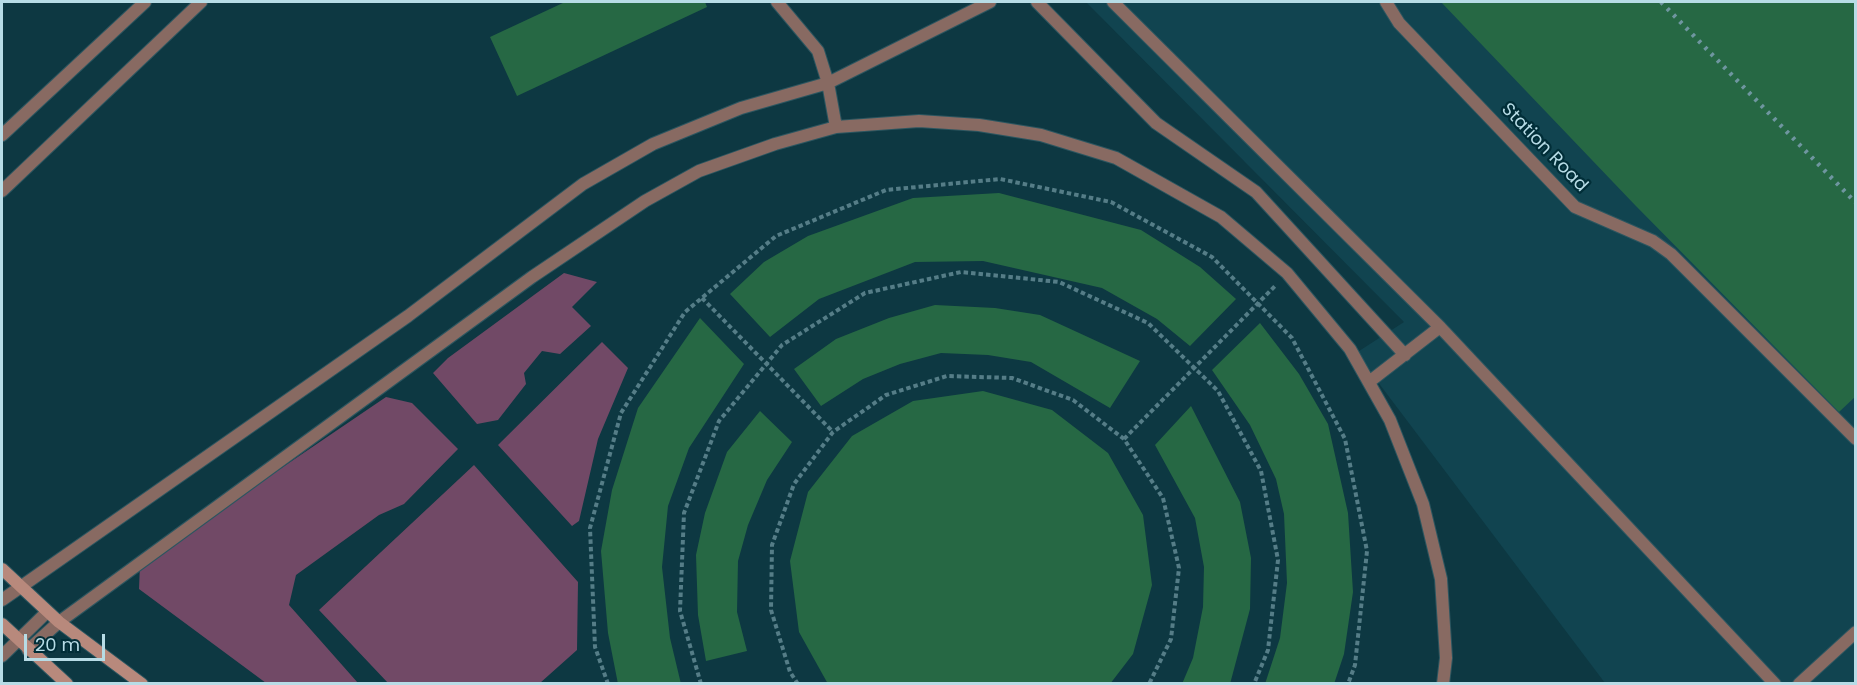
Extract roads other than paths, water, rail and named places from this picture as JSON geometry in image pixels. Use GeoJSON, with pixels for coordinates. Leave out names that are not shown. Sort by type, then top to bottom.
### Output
{"type":"FeatureCollection","features":[{"type":"Feature","properties":{"kind":"main road"},"geometry":{"type":"LineString","coordinates":[[2,569],[59,622],[142,684]]}},
{"type":"Feature","properties":{"kind":"main road"},"geometry":{"type":"LineString","coordinates":[[2,624],[17,641],[68,684]]}},
{"type":"Feature","properties":{"kind":"street"},"geometry":{"type":"LineString","coordinates":[[2,135],[145,2]]}},
{"type":"Feature","properties":{"kind":"street"},"geometry":{"type":"LineString","coordinates":[[2,191],[201,2]]}},
{"type":"Feature","properties":{"kind":"street"},"geometry":{"type":"LineString","coordinates":[[777,2],[818,51],[828,82],[836,127]]}},
{"type":"Feature","properties":{"kind":"street"},"geometry":{"type":"LineString","coordinates":[[2,600],[408,316],[583,184],[653,144],[741,108],[828,82],[990,2]]}},
{"type":"Feature","properties":{"kind":"street"},"geometry":{"type":"LineString","coordinates":[[1037,2],[1156,123],[1242,180],[1261,197],[1405,355]]}},
{"type":"Feature","properties":{"kind":"street"},"geometry":{"type":"LineString","coordinates":[[1113,2],[1440,327],[1775,684]]}},
{"type":"Feature","properties":{"kind":"street","name":"Station Road"},"geometry":{"type":"LineString","coordinates":[[1386,2],[1399,23],[1575,207],[1653,241],[1671,254],[1856,439]]}},
{"type":"Feature","properties":{"kind":"street"},"geometry":{"type":"LineString","coordinates":[[28,650],[59,622],[532,277],[645,201],[699,171],[744,154],[836,127],[920,121],[979,125],[1041,135],[1116,158],[1221,217],[1249,238],[1294,281],[1350,350],[1369,382],[1390,420],[1424,504],[1441,579],[1446,658],[1443,684]]}},
{"type":"Feature","properties":{"kind":"street"},"geometry":{"type":"LineString","coordinates":[[1369,382],[1440,327]]}},
{"type":"Feature","properties":{"kind":"street"},"geometry":{"type":"LineString","coordinates":[[2,656],[47,612]]}},
{"type":"Feature","properties":{"kind":"street"},"geometry":{"type":"LineString","coordinates":[[1799,684],[1856,632]]}},
{"type":"Feature","properties":{"kind":"railway"},"geometry":{"type":"LineString","coordinates":[[1661,2],[1856,203]]}}]}
